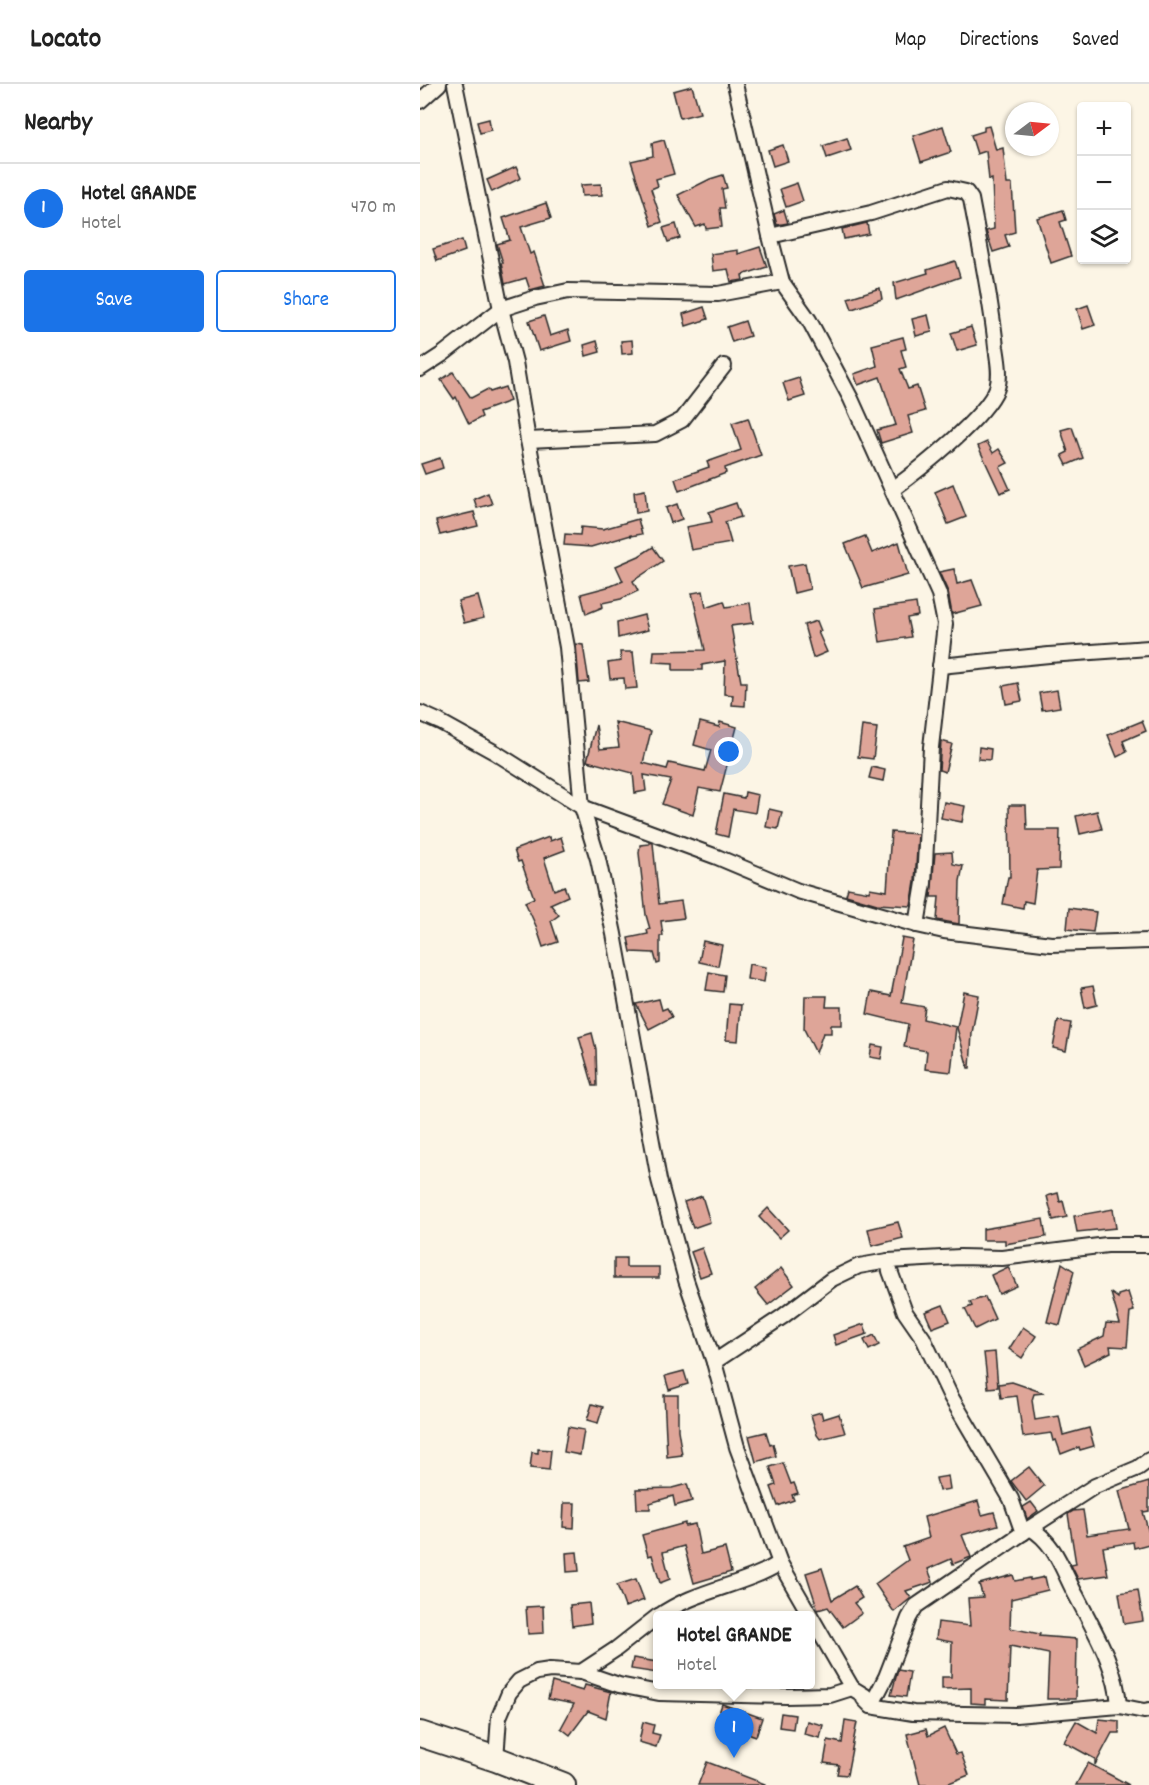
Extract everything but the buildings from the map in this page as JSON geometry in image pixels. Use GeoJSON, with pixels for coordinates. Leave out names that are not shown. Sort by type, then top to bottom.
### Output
{"type":"FeatureCollection","features":[{"type":"Feature","properties":{"kind":"highway"},"geometry":{"type":"LineString","coordinates":[[420,1734],[496,1759],[562,1785]]}},
{"type":"Feature","properties":{"kind":"street"},"geometry":{"type":"LineString","coordinates":[[420,101],[439,84]]}},
{"type":"Feature","properties":{"kind":"street"},"geometry":{"type":"LineString","coordinates":[[455,84],[501,309],[515,362],[567,647],[582,807],[598,859],[659,1180],[686,1280],[714,1362],[737,1447],[780,1563],[808,1611]]}},
{"type":"Feature","properties":{"kind":"street"},"geometry":{"type":"LineString","coordinates":[[735,84],[782,282],[809,320],[846,389],[893,489],[944,609],[945,624],[931,747],[924,883],[917,925]]}},
{"type":"Feature","properties":{"kind":"street"},"geometry":{"type":"LineString","coordinates":[[770,236],[871,213],[948,188],[966,192],[970,199],[993,322],[999,371],[997,388],[987,406],[927,464],[893,489]]}},
{"type":"Feature","properties":{"kind":"street"},"geometry":{"type":"LineString","coordinates":[[420,369],[501,309],[535,298],[568,291],[718,294],[782,282]]}},
{"type":"Feature","properties":{"kind":"street"},"geometry":{"type":"LineString","coordinates":[[528,440],[655,434],[682,420],[724,366]]}},
{"type":"Feature","properties":{"kind":"street"},"geometry":{"type":"LineString","coordinates":[[940,666],[1049,654],[1149,648]]}},
{"type":"Feature","properties":{"kind":"street"},"geometry":{"type":"LineString","coordinates":[[420,713],[496,753],[582,807],[717,857],[798,891],[944,931],[1051,944],[1149,941]]}},
{"type":"Feature","properties":{"kind":"street"},"geometry":{"type":"LineString","coordinates":[[714,1362],[782,1317],[832,1279],[859,1266],[888,1261],[960,1257],[1002,1258],[1107,1245],[1149,1245]]}},
{"type":"Feature","properties":{"kind":"street"},"geometry":{"type":"LineString","coordinates":[[888,1261],[905,1312],[923,1338],[961,1415],[1027,1530],[1046,1540],[1062,1563],[1108,1665],[1118,1693],[1119,1706]]}},
{"type":"Feature","properties":{"kind":"street"},"geometry":{"type":"LineString","coordinates":[[872,1706],[916,1606],[1095,1486],[1138,1468],[1149,1460]]}},
{"type":"Feature","properties":{"kind":"street"},"geometry":{"type":"LineString","coordinates":[[668,1611],[700,1596],[764,1573],[780,1563]]}},
{"type":"Feature","properties":{"kind":"street"},"geometry":{"type":"LineString","coordinates":[[581,1672],[616,1649],[653,1620]]}},
{"type":"Feature","properties":{"kind":"street"},"geometry":{"type":"LineString","coordinates":[[815,1624],[852,1688],[865,1696],[864,1699],[872,1706],[912,1713],[1016,1715],[1119,1706],[1147,1713]]}},
{"type":"Feature","properties":{"kind":"street"},"geometry":{"type":"LineString","coordinates":[[496,1759],[499,1717],[509,1693],[519,1681],[537,1672],[581,1672],[619,1685],[659,1693],[830,1695],[852,1688]]}},
{"type":"Feature","properties":{"kind":"place","name":"Hotel GRANDE"},"geometry":{"type":"Point","coordinates":[734,1758]}}]}
